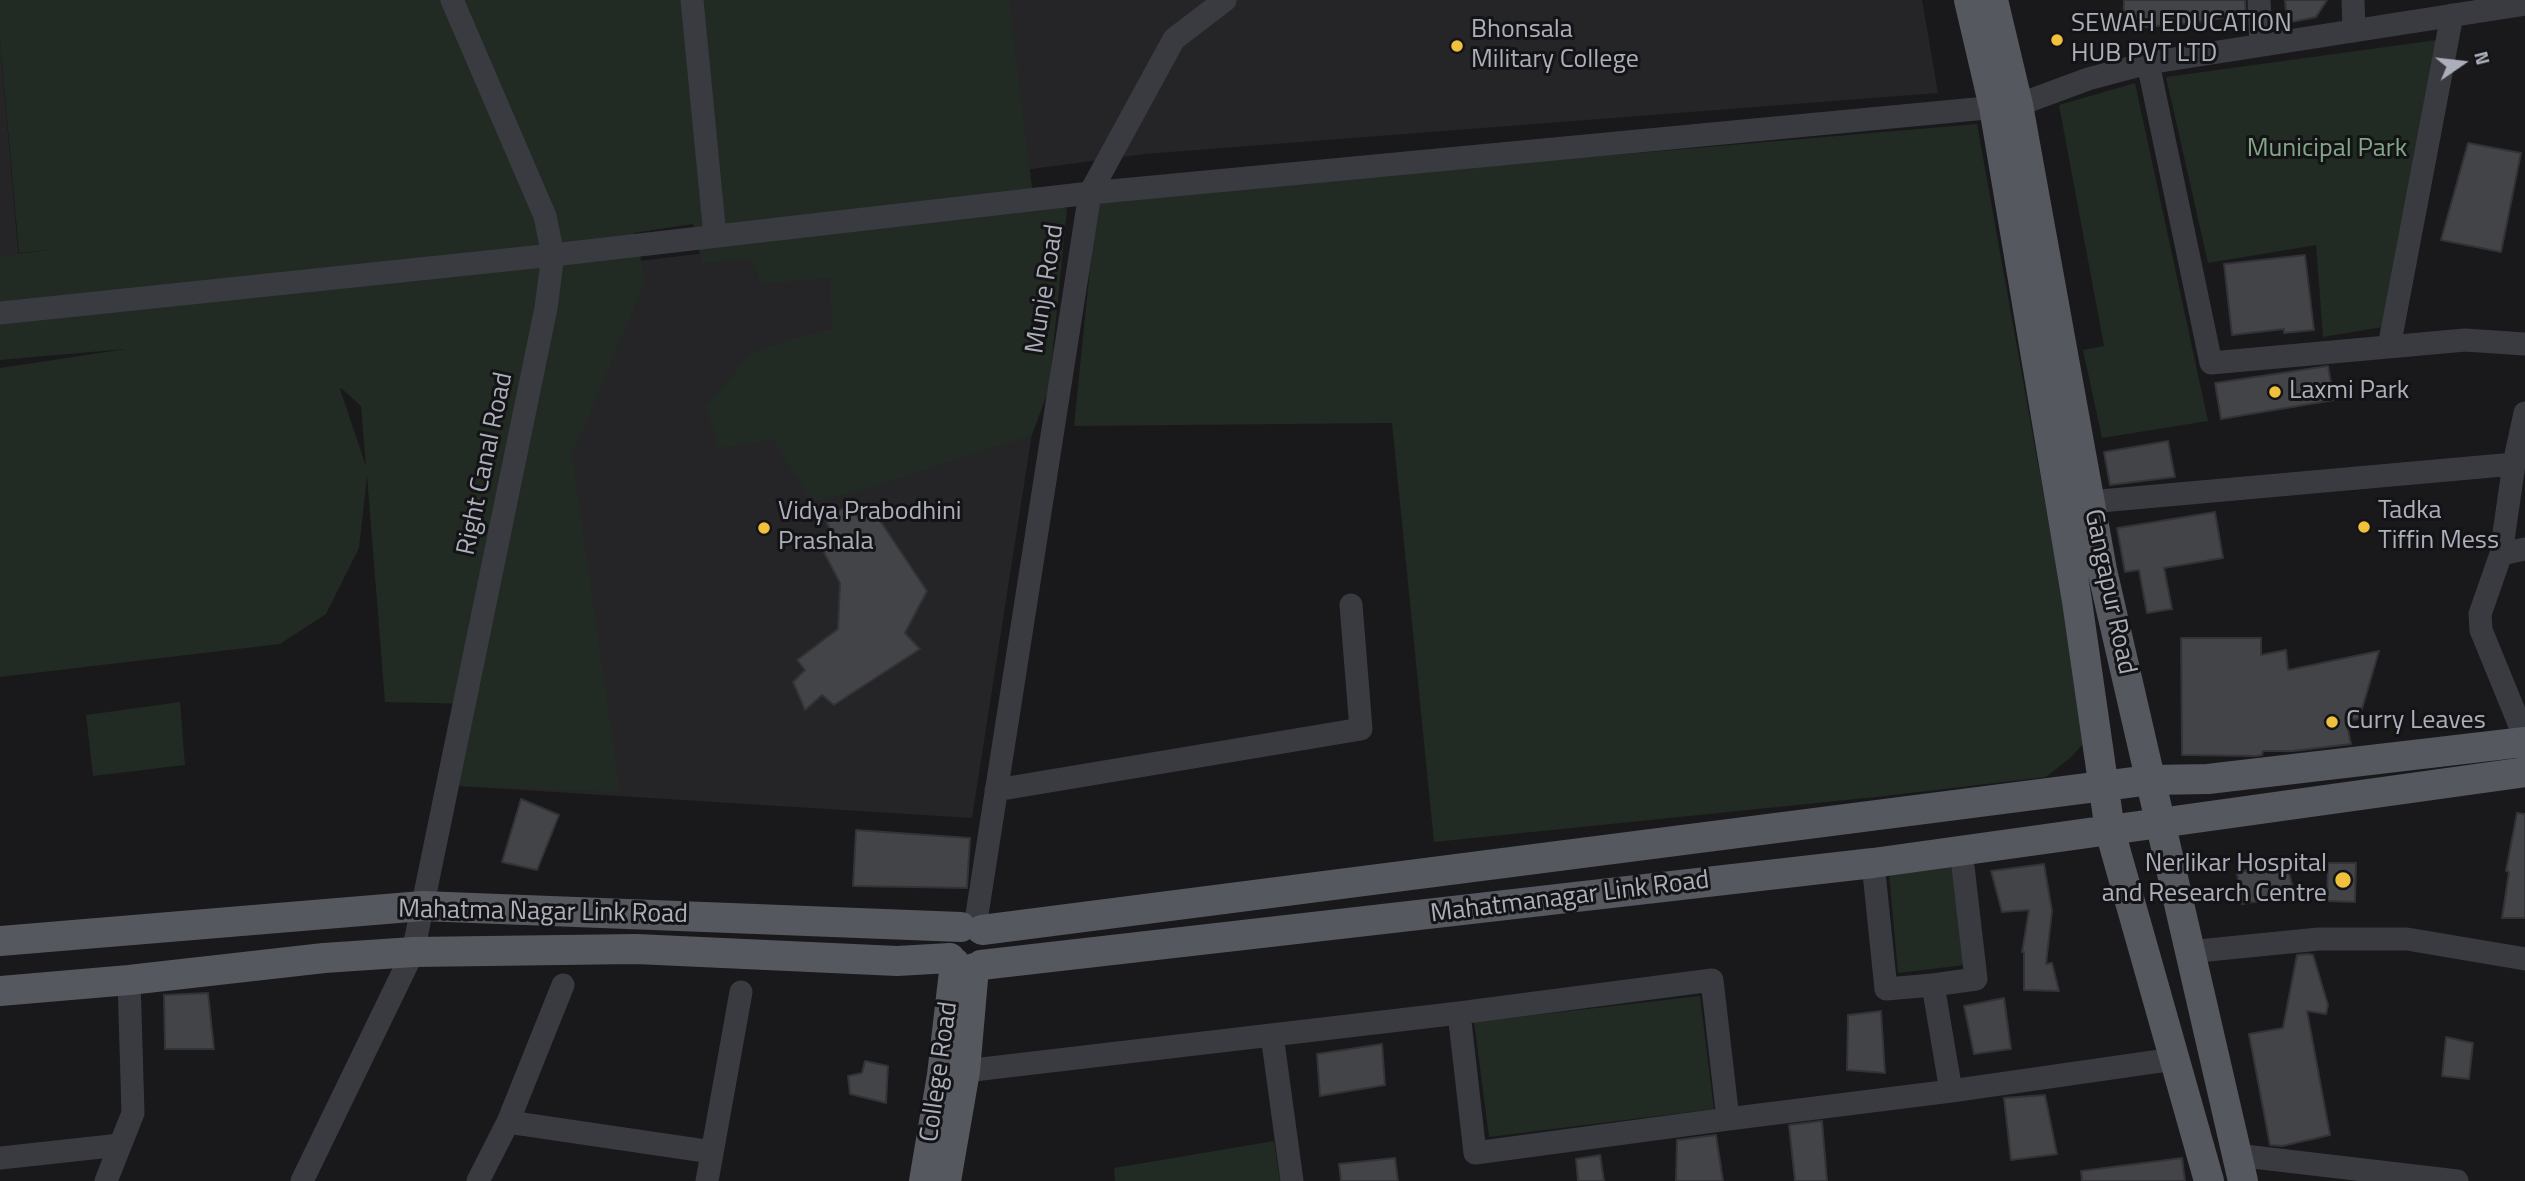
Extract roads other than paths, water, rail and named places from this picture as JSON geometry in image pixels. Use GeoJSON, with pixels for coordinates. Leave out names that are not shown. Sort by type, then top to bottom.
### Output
{"type":"FeatureCollection","features":[{"type":"Feature","properties":{"kind":"main road","name":"Gangapur Road"},"geometry":{"type":"LineString","coordinates":[[1969,0],[2006,106],[2102,570],[2240,1168]]}},
{"type":"Feature","properties":{"kind":"main road","name":"Gangapur Road"},"geometry":{"type":"LineString","coordinates":[[1993,0],[2110,831],[2209,1181]]}},
{"type":"Feature","properties":{"kind":"main road","name":"Mahatmanagar Link Road"},"geometry":{"type":"LineString","coordinates":[[973,928],[2150,780],[2208,779],[2525,740]]}},
{"type":"Feature","properties":{"kind":"main road","name":"Mahatmanagar Link Road"},"geometry":{"type":"LineString","coordinates":[[965,964],[1873,863],[2525,772]]}},
{"type":"Feature","properties":{"kind":"main road","name":"Mahatma Nagar Link Road"},"geometry":{"type":"LineString","coordinates":[[0,941],[422,906],[973,928]]}},
{"type":"Feature","properties":{"kind":"main road"},"geometry":{"type":"LineString","coordinates":[[965,964],[948,944],[950,937],[973,928]]}},
{"type":"Feature","properties":{"kind":"main road","name":"Mahatma Nagar Link Road"},"geometry":{"type":"LineString","coordinates":[[0,991],[129,980],[324,958],[413,952],[636,949],[965,964]]}},
{"type":"Feature","properties":{"kind":"main road","name":"College Road"},"geometry":{"type":"LineString","coordinates":[[946,1181],[965,1071],[965,964]]}},
{"type":"Feature","properties":{"kind":"main road","name":"College Road"},"geometry":{"type":"LineString","coordinates":[[924,1181],[965,964]]}},
{"type":"Feature","properties":{"kind":"street","name":"Right Canal Road"},"geometry":{"type":"LineString","coordinates":[[302,1181],[413,952],[546,308],[553,255],[545,216],[452,0]]}},
{"type":"Feature","properties":{"kind":"street"},"geometry":{"type":"LineString","coordinates":[[692,0],[715,236]]}},
{"type":"Feature","properties":{"kind":"street"},"geometry":{"type":"LineString","coordinates":[[1090,193],[1174,39],[1225,0]]}},
{"type":"Feature","properties":{"kind":"street"},"geometry":{"type":"LineString","coordinates":[[2259,0],[2261,45]]}},
{"type":"Feature","properties":{"kind":"street"},"geometry":{"type":"LineString","coordinates":[[2353,0],[2354,31]]}},
{"type":"Feature","properties":{"kind":"street"},"geometry":{"type":"LineString","coordinates":[[1090,193],[2006,106],[2148,63],[2525,4]]}},
{"type":"Feature","properties":{"kind":"street"},"geometry":{"type":"LineString","coordinates":[[2389,347],[2452,15]]}},
{"type":"Feature","properties":{"kind":"street"},"geometry":{"type":"LineString","coordinates":[[2148,63],[2211,363],[2465,340],[2525,344]]}},
{"type":"Feature","properties":{"kind":"street","name":"Munje Road"},"geometry":{"type":"LineString","coordinates":[[0,313],[553,255],[1090,193],[973,928]]}},
{"type":"Feature","properties":{"kind":"street"},"geometry":{"type":"LineString","coordinates":[[2525,413],[2514,464],[2501,554],[2480,614],[2481,630],[2525,740]]}},
{"type":"Feature","properties":{"kind":"street"},"geometry":{"type":"LineString","coordinates":[[2089,502],[2514,464]]}},
{"type":"Feature","properties":{"kind":"street"},"geometry":{"type":"LineString","coordinates":[[2501,554],[2525,549]]}},
{"type":"Feature","properties":{"kind":"street"},"geometry":{"type":"LineString","coordinates":[[996,790],[1361,729],[1351,605]]}},
{"type":"Feature","properties":{"kind":"street"},"geometry":{"type":"LineString","coordinates":[[1873,863],[1886,989],[1976,979],[1961,849]]}},
{"type":"Feature","properties":{"kind":"street"},"geometry":{"type":"LineString","coordinates":[[2188,952],[2319,939],[2407,939],[2525,959]]}},
{"type":"Feature","properties":{"kind":"street"},"geometry":{"type":"LineString","coordinates":[[106,1181],[133,1113],[129,980]]}},
{"type":"Feature","properties":{"kind":"street"},"geometry":{"type":"LineString","coordinates":[[965,1071],[1459,1013],[1712,980],[1728,1119]]}},
{"type":"Feature","properties":{"kind":"street"},"geometry":{"type":"LineString","coordinates":[[478,1181],[508,1122],[563,985]]}},
{"type":"Feature","properties":{"kind":"street"},"geometry":{"type":"LineString","coordinates":[[1933,985],[1951,1091]]}},
{"type":"Feature","properties":{"kind":"street"},"geometry":{"type":"LineString","coordinates":[[707,1181],[741,992]]}},
{"type":"Feature","properties":{"kind":"street"},"geometry":{"type":"LineString","coordinates":[[1459,1013],[1475,1153],[2174,1059]]}},
{"type":"Feature","properties":{"kind":"street"},"geometry":{"type":"LineString","coordinates":[[1272,1035],[1293,1181]]}},
{"type":"Feature","properties":{"kind":"street"},"geometry":{"type":"LineString","coordinates":[[508,1122],[712,1152]]}},
{"type":"Feature","properties":{"kind":"street"},"geometry":{"type":"LineString","coordinates":[[0,1158],[120,1145]]}},
{"type":"Feature","properties":{"kind":"street"},"geometry":{"type":"LineString","coordinates":[[2240,1168],[2457,1181]]}},
{"type":"Feature","properties":{"kind":"place","name":"SEWAH EDUCATION HUB PVT LTD"},"geometry":{"type":"Point","coordinates":[2057,40]}},
{"type":"Feature","properties":{"kind":"place","name":"Bhonsala Military College"},"geometry":{"type":"Point","coordinates":[1457,46]}},
{"type":"Feature","properties":{"kind":"place","name":"Laxmi Park"},"geometry":{"type":"Point","coordinates":[2275,392]}},
{"type":"Feature","properties":{"kind":"place","name":"Tadka Tiffin Mess"},"geometry":{"type":"Point","coordinates":[2364,527]}},
{"type":"Feature","properties":{"kind":"place","name":"Vidya Prabodhini Prashala"},"geometry":{"type":"Point","coordinates":[764,528]}},
{"type":"Feature","properties":{"kind":"place","name":"Curry Leaves"},"geometry":{"type":"Point","coordinates":[2332,722]}},
{"type":"Feature","properties":{"kind":"place","name":"Nerlikar Hospital and Research Centre"},"geometry":{"type":"Point","coordinates":[2343,880]}},
{"type":"Feature","properties":{"kind":"park label","name":"Municipal Park"},"geometry":{"type":"Point","coordinates":[2327,150]}}]}
